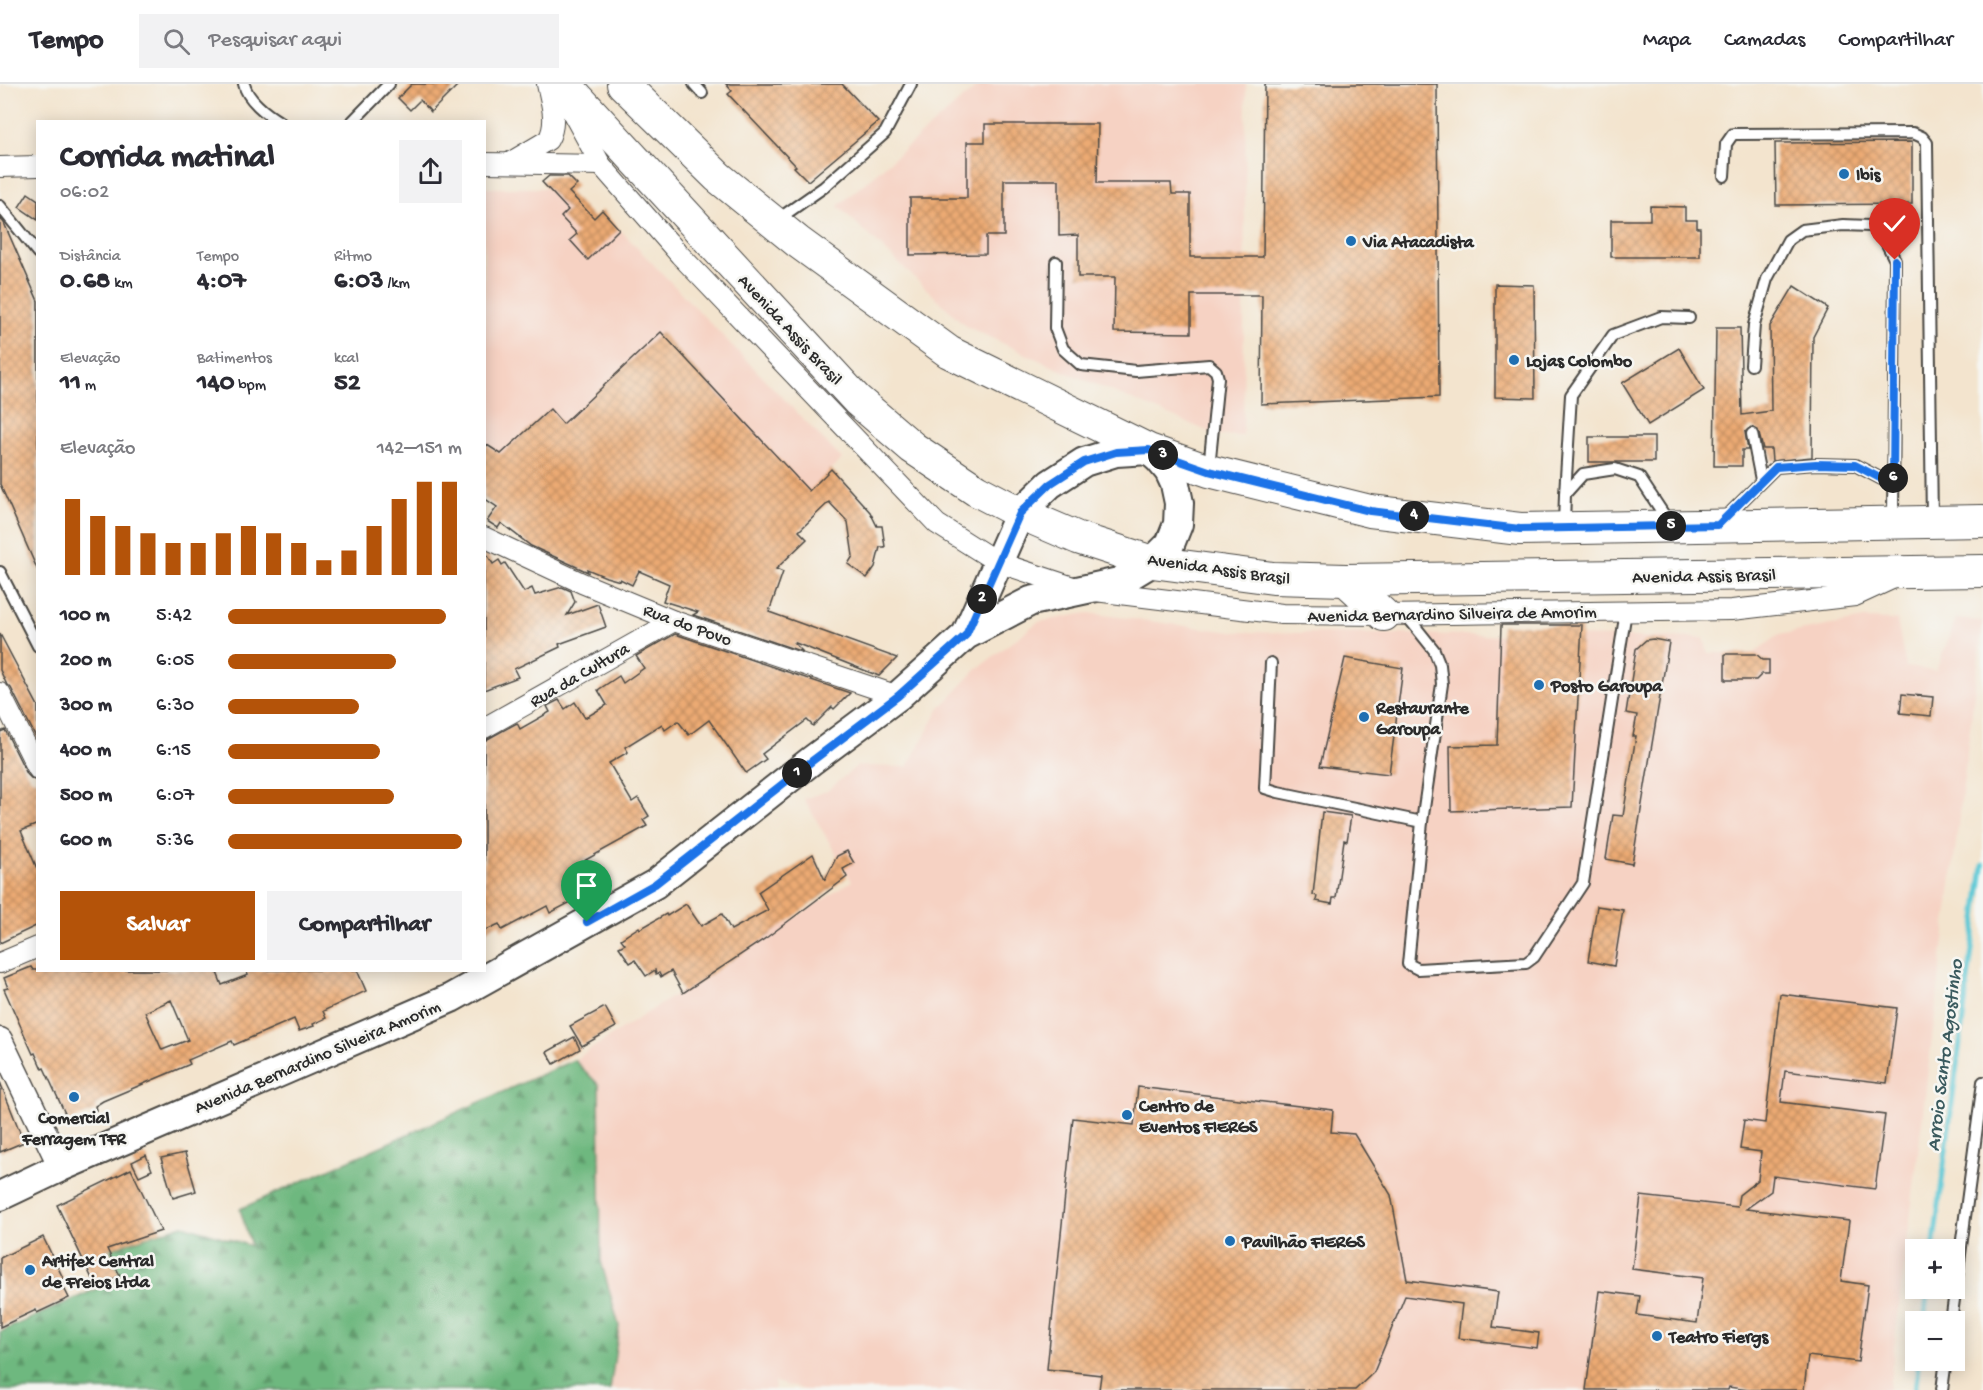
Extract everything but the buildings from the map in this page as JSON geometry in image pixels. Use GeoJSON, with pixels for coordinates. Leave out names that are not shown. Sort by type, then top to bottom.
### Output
{"type":"FeatureCollection","features":[{"type":"Feature","properties":{"kind":"main road","name":"Avenida Assis Brasil"},"geometry":{"type":"LineString","coordinates":[[565,84],[857,400],[913,448],[975,490],[1020,513],[1078,538],[1152,562],[1273,578],[1346,580],[1983,571]]}},
{"type":"Feature","properties":{"kind":"main road"},"geometry":{"type":"LineString","coordinates":[[622,84],[718,177],[774,222],[949,352],[1149,450],[1209,471],[1370,511],[1520,529],[1983,521]]}},
{"type":"Feature","properties":{"kind":"main road","name":"Avenida Bernardino Silveira Amorim"},"geometry":{"type":"LineString","coordinates":[[0,1196],[61,1167],[451,998],[655,884],[898,696],[966,635],[1031,601],[1119,582],[1152,562],[1170,544],[1178,524],[1179,503],[1175,484],[1159,459],[1149,450],[1116,452],[1084,462],[1050,484],[1020,513],[966,635]]}},
{"type":"Feature","properties":{"kind":"main road"},"geometry":{"type":"LineString","coordinates":[[1346,580],[1395,615]]}},
{"type":"Feature","properties":{"kind":"street"},"geometry":{"type":"LineString","coordinates":[[509,163],[548,140],[551,134],[554,121],[547,84]]}},
{"type":"Feature","properties":{"kind":"street","name":"Avenida Bernardino Silveira de Amorim"},"geometry":{"type":"LineString","coordinates":[[556,84],[601,165],[680,255],[937,524],[997,562],[1079,589],[1282,614],[1395,615],[1732,610],[1855,596],[1908,572]]}},
{"type":"Feature","properties":{"kind":"street"},"geometry":{"type":"LineString","coordinates":[[486,163],[601,165]]}},
{"type":"Feature","properties":{"kind":"street"},"geometry":{"type":"LineString","coordinates":[[0,166],[36,166]]}},
{"type":"Feature","properties":{"kind":"street","name":"Rua do Povo"},"geometry":{"type":"LineString","coordinates":[[486,538],[582,583],[674,621],[898,696]]}},
{"type":"Feature","properties":{"kind":"street","name":"Rua da Cultura"},"geometry":{"type":"LineString","coordinates":[[486,727],[674,621]]}},
{"type":"Feature","properties":{"kind":"street"},"geometry":{"type":"LineString","coordinates":[[0,693],[36,765]]}},
{"type":"Feature","properties":{"kind":"street"},"geometry":{"type":"LineString","coordinates":[[0,963],[36,948]]}},
{"type":"Feature","properties":{"kind":"street"},"geometry":{"type":"LineString","coordinates":[[0,1040],[61,1167]]}},
{"type":"Feature","properties":{"kind":"lane"},"geometry":{"type":"LineString","coordinates":[[244,84],[245,91],[253,100],[278,120]]}},
{"type":"Feature","properties":{"kind":"lane"},"geometry":{"type":"LineString","coordinates":[[354,120],[389,84]]}},
{"type":"Feature","properties":{"kind":"lane"},"geometry":{"type":"LineString","coordinates":[[694,84],[702,93]]}},
{"type":"Feature","properties":{"kind":"lane"},"geometry":{"type":"LineString","coordinates":[[774,222],[824,188],[885,133],[911,84]]}},
{"type":"Feature","properties":{"kind":"lane"},"geometry":{"type":"LineString","coordinates":[[1724,176],[1726,144],[1733,135],[1913,133],[1928,142],[1932,521]]}},
{"type":"Feature","properties":{"kind":"lane"},"geometry":{"type":"LineString","coordinates":[[0,206],[36,251]]}},
{"type":"Feature","properties":{"kind":"lane"},"geometry":{"type":"LineString","coordinates":[[1750,365],[1754,325],[1767,279],[1788,240],[1802,230],[1843,225],[1870,226],[1882,234],[1895,260],[1893,522]]}},
{"type":"Feature","properties":{"kind":"lane"},"geometry":{"type":"LineString","coordinates":[[1056,262],[1055,328],[1063,349],[1081,365],[1136,371],[1209,365],[1216,371],[1218,378],[1209,471]]}},
{"type":"Feature","properties":{"kind":"lane"},"geometry":{"type":"LineString","coordinates":[[1564,528],[1571,395],[1613,335],[1661,317],[1689,318]]}},
{"type":"Feature","properties":{"kind":"lane"},"geometry":{"type":"LineString","coordinates":[[1752,434],[1761,480]]}},
{"type":"Feature","properties":{"kind":"lane"},"geometry":{"type":"LineString","coordinates":[[1718,525],[1776,467],[1816,464],[1855,465],[1893,485]]}},
{"type":"Feature","properties":{"kind":"lane"},"geometry":{"type":"LineString","coordinates":[[1565,494],[1583,474],[1615,469],[1639,477],[1671,526]]}},
{"type":"Feature","properties":{"kind":"lane"},"geometry":{"type":"LineString","coordinates":[[0,572],[36,642]]}},
{"type":"Feature","properties":{"kind":"lane"},"geometry":{"type":"LineString","coordinates":[[1395,615],[1434,650],[1440,665],[1442,684],[1422,822],[1408,964],[1418,969],[1526,963],[1534,957],[1583,883],[1626,611]]}},
{"type":"Feature","properties":{"kind":"lane"},"geometry":{"type":"LineString","coordinates":[[1271,663],[1265,788],[1422,822]]}},
{"type":"Feature","properties":{"kind":"lane"},"geometry":{"type":"LineString","coordinates":[[1952,1311],[1983,1083]]}},
{"type":"Feature","properties":{"kind":"lane"},"geometry":{"type":"LineString","coordinates":[[1942,1390],[1945,1371]]}},
{"type":"Feature","properties":{"kind":"shaded area"},"geometry":{"type":"Polygon","coordinates":[[[980,84],[1246,84],[1243,436],[1217,435],[1056,368],[966,326],[838,206],[980,84]]]}},
{"type":"Feature","properties":{"kind":"shaded area"},"geometry":{"type":"Polygon","coordinates":[[[486,188],[547,188],[568,210],[561,217],[577,234],[570,241],[588,260],[619,229],[842,459],[737,561],[565,497],[486,444],[486,188]]]}},
{"type":"Feature","properties":{"kind":"shaded area"},"geometry":{"type":"Polygon","coordinates":[[[1088,613],[1232,632],[1704,638],[1708,653],[1754,653],[1779,635],[1864,619],[1897,620],[1906,667],[1936,671],[1956,619],[1983,621],[1907,1239],[1905,1239],[1905,1259],[1889,1390],[804,1390],[775,1382],[774,1390],[0,1390],[0,1332],[121,1278],[110,1249],[183,1225],[251,1246],[240,1209],[574,1060],[852,881],[804,799],[827,791],[857,766],[907,767],[940,708],[977,669],[1038,622],[1088,613]]]}},
{"type":"Feature","properties":{"kind":"green space"},"geometry":{"type":"Polygon","coordinates":[[[574,1060],[599,1085],[601,1261],[619,1326],[610,1390],[0,1390],[0,1332],[121,1278],[110,1249],[183,1225],[251,1246],[240,1209],[574,1060]]]}},
{"type":"Feature","properties":{"kind":"waterway","name":"Arroio Santo Agostinho"},"geometry":{"type":"LineString","coordinates":[[1934,1239],[1983,865]]}},
{"type":"Feature","properties":{"kind":"waterway","name":"Arroio Santo Agostinho"},"geometry":{"type":"LineString","coordinates":[[1925,1311],[1927,1299]]}},
{"type":"Feature","properties":{"kind":"waterway","name":"Arroio Santo Agostinho"},"geometry":{"type":"LineString","coordinates":[[1915,1390],[1918,1371]]}},
{"type":"Feature","properties":{"kind":"place","name":"Ibis"},"geometry":{"type":"Point","coordinates":[1844,174]}},
{"type":"Feature","properties":{"kind":"place","name":"Via Atacadista"},"geometry":{"type":"Point","coordinates":[1351,241]}},
{"type":"Feature","properties":{"kind":"place","name":"Lojas Colombo"},"geometry":{"type":"Point","coordinates":[1514,360]}},
{"type":"Feature","properties":{"kind":"place","name":"Posto Garoupa"},"geometry":{"type":"Point","coordinates":[1539,685]}},
{"type":"Feature","properties":{"kind":"place","name":"Restaurante Garoupa"},"geometry":{"type":"Point","coordinates":[1364,717]}},
{"type":"Feature","properties":{"kind":"place","name":"Comercial Ferragem TFR"},"geometry":{"type":"Point","coordinates":[74,1097]}},
{"type":"Feature","properties":{"kind":"place","name":"Centro de Eventos FIERGS"},"geometry":{"type":"Point","coordinates":[1127,1115]}},
{"type":"Feature","properties":{"kind":"place","name":"Pavilhão FIERGS"},"geometry":{"type":"Point","coordinates":[1230,1241]}},
{"type":"Feature","properties":{"kind":"place","name":"Artifex Central de Freios Ltda"},"geometry":{"type":"Point","coordinates":[30,1270]}},
{"type":"Feature","properties":{"kind":"place","name":"Teatro Fiergs"},"geometry":{"type":"Point","coordinates":[1657,1336]}},
{"type":"Feature","properties":{"kind":"route"},"geometry":{"type":"LineString","coordinates":[[587,922],[655,884],[898,696],[966,635],[1020,513],[1050,484],[1084,462],[1116,452],[1149,450],[1209,471],[1370,511],[1520,529],[1718,525],[1776,467],[1816,464],[1855,465],[1893,485],[1895,260]]}}]}
